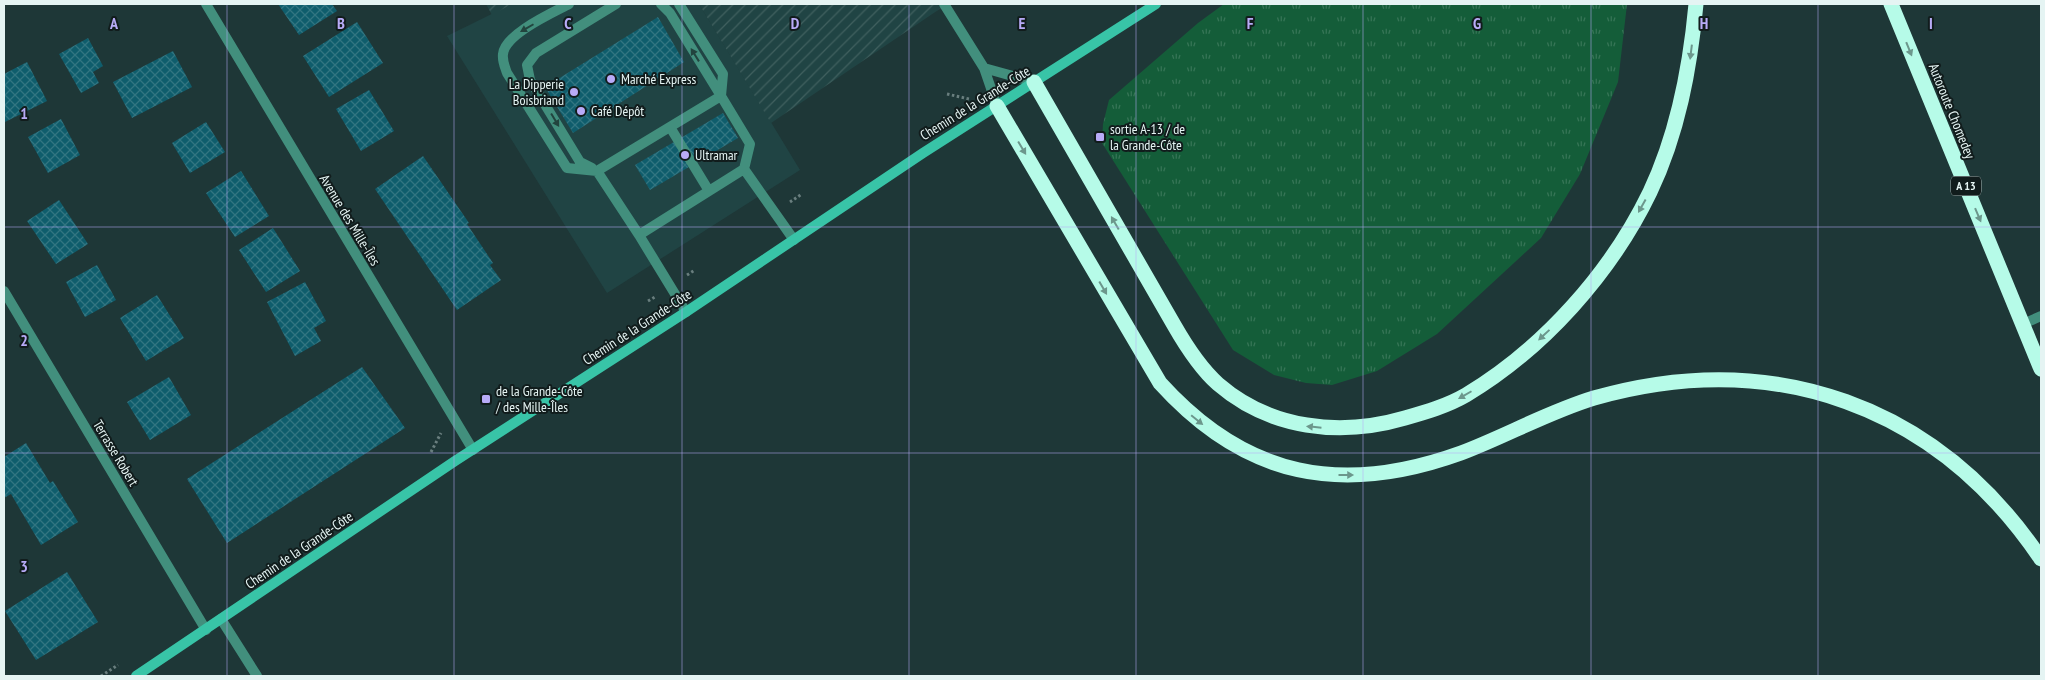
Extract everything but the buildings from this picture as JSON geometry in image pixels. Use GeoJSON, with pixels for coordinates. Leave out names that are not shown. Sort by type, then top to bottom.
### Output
{"type":"FeatureCollection","features":[{"type":"Feature","properties":{"kind":"highway"},"geometry":{"type":"LineString","coordinates":[[1034,82],[1174,326],[1216,382],[1231,394],[1275,418],[1302,426],[1356,428],[1380,425],[1418,414],[1466,395],[1505,368],[1530,347],[1556,323],[1596,277],[1634,222],[1662,164],[1674,131],[1688,71],[1696,4]]}},
{"type":"Feature","properties":{"kind":"highway","name":"Autoroute Chomedey"},"geometry":{"type":"LineString","coordinates":[[1891,4],[2041,369]]}},
{"type":"Feature","properties":{"kind":"highway"},"geometry":{"type":"LineString","coordinates":[[997,106],[1160,383],[1190,415],[1208,429],[1249,453],[1293,469],[1317,473],[1343,475],[1394,472],[1445,458],[1571,406],[1617,393],[1691,382],[1750,382],[1767,384],[1841,400],[1896,423],[1923,439],[1948,456],[1992,498],[2041,559]]}},
{"type":"Feature","properties":{"kind":"main road","name":"Chemin de la Grande-Côte"},"geometry":{"type":"LineString","coordinates":[[136,676],[473,450],[686,312],[997,106],[1156,4]]}},
{"type":"Feature","properties":{"kind":"street","name":"Avenue des Mille-Îles"},"geometry":{"type":"LineString","coordinates":[[206,4],[473,450]]}},
{"type":"Feature","properties":{"kind":"street"},"geometry":{"type":"LineString","coordinates":[[569,4],[511,39],[503,53],[507,73],[568,168],[597,171],[721,96]]}},
{"type":"Feature","properties":{"kind":"street"},"geometry":{"type":"LineString","coordinates":[[616,4],[536,53],[527,65],[530,80],[580,162],[597,171],[686,312]]}},
{"type":"Feature","properties":{"kind":"street"},"geometry":{"type":"LineString","coordinates":[[639,235],[744,169],[750,144],[670,13],[661,4]]}},
{"type":"Feature","properties":{"kind":"street"},"geometry":{"type":"LineString","coordinates":[[678,4],[723,74],[721,96]]}},
{"type":"Feature","properties":{"kind":"street"},"geometry":{"type":"LineString","coordinates":[[944,4],[984,68],[997,106]]}},
{"type":"Feature","properties":{"kind":"street"},"geometry":{"type":"LineString","coordinates":[[984,68],[1034,82]]}},
{"type":"Feature","properties":{"kind":"street"},"geometry":{"type":"LineString","coordinates":[[670,127],[709,191]]}},
{"type":"Feature","properties":{"kind":"street"},"geometry":{"type":"LineString","coordinates":[[744,169],[794,240]]}},
{"type":"Feature","properties":{"kind":"street","name":"Terrasse Robert"},"geometry":{"type":"LineString","coordinates":[[4,291],[206,630]]}},
{"type":"Feature","properties":{"kind":"street"},"geometry":{"type":"LineString","coordinates":[[2023,324],[2041,316]]}},
{"type":"Feature","properties":{"kind":"street"},"geometry":{"type":"LineString","coordinates":[[221,619],[257,676]]}},
{"type":"Feature","properties":{"kind":"shaded area"},"geometry":{"type":"Polygon","coordinates":[[[486,4],[512,4],[492,15],[486,4]]]}},
{"type":"Feature","properties":{"kind":"shaded area"},"geometry":{"type":"Polygon","coordinates":[[[512,4],[699,4],[800,170],[607,293],[447,36],[512,4]]]}},
{"type":"Feature","properties":{"kind":"shaded area"},"geometry":{"type":"Polygon","coordinates":[[[699,4],[947,4],[771,123],[699,4]]]}},
{"type":"Feature","properties":{"kind":"green space"},"geometry":{"type":"Polygon","coordinates":[[[1224,4],[1627,4],[1618,82],[1580,174],[1541,238],[1437,334],[1377,371],[1332,385],[1306,383],[1274,375],[1233,350],[1102,143],[1103,124],[1109,100],[1198,23],[1224,4]]]}},
{"type":"Feature","properties":{"kind":"place","name":"Marché Express"},"geometry":{"type":"Point","coordinates":[611,79]}},
{"type":"Feature","properties":{"kind":"place","name":"La Dipperie Boisbriand"},"geometry":{"type":"Point","coordinates":[574,92]}},
{"type":"Feature","properties":{"kind":"place","name":"Café Dépôt"},"geometry":{"type":"Point","coordinates":[581,111]}},
{"type":"Feature","properties":{"kind":"place","name":"sortie A-13 / de la Grande-Côte"},"geometry":{"type":"Point","coordinates":[1100,137]}},
{"type":"Feature","properties":{"kind":"place","name":"Ultramar"},"geometry":{"type":"Point","coordinates":[685,155]}},
{"type":"Feature","properties":{"kind":"place","name":"de la Grande-Côte / des Mille-Îles"},"geometry":{"type":"Point","coordinates":[486,399]}}]}
